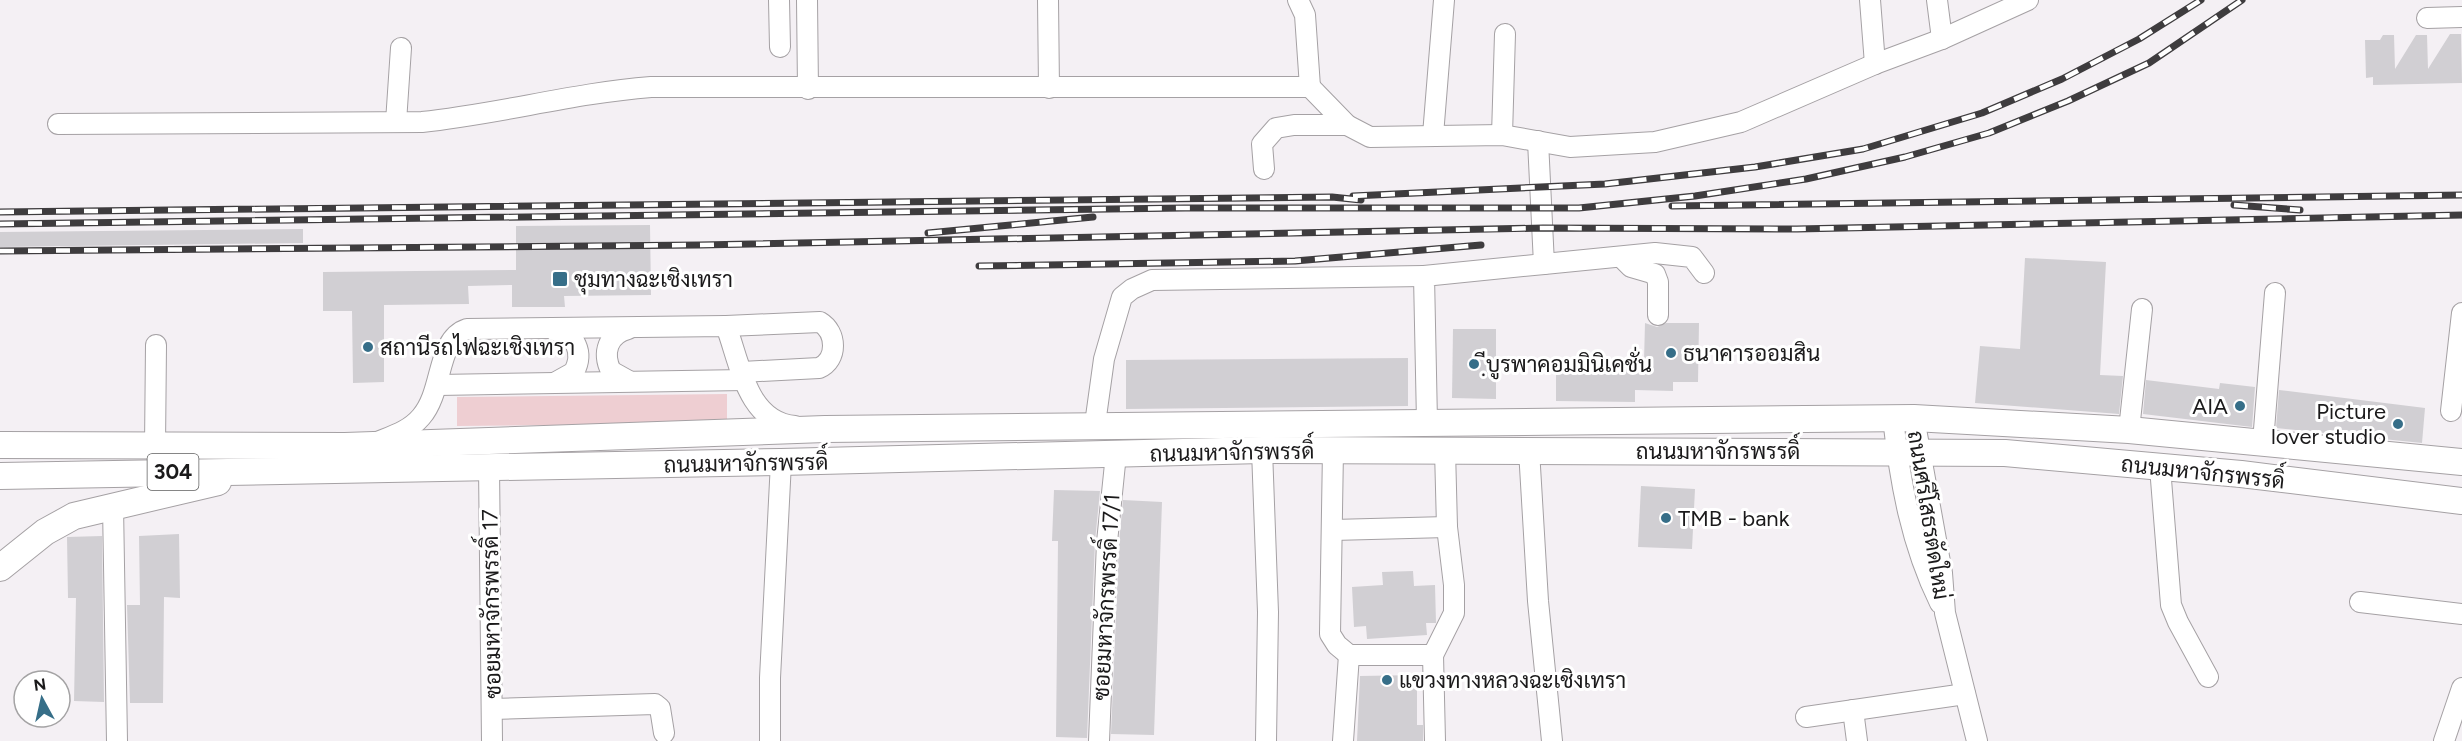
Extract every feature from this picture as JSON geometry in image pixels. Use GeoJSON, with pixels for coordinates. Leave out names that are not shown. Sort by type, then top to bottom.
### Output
{"type":"FeatureCollection","features":[{"type":"Feature","properties":{"kind":"main road","name":"ถนนมหาจักรพรรดิ์"},"geometry":{"type":"LineString","coordinates":[[0,476],[265,471],[345,458],[825,429],[1095,424],[1903,418],[2129,430],[2462,462]]}},
{"type":"Feature","properties":{"kind":"main road","name":"ถนนมหาจักรพรรดิ์"},"geometry":{"type":"LineString","coordinates":[[0,445],[155,446],[489,467],[1262,450],[2005,453],[2462,501]]}},
{"type":"Feature","properties":{"kind":"main road"},"geometry":{"type":"LineString","coordinates":[[0,568],[45,532],[74,516],[265,471]]}},
{"type":"Feature","properties":{"kind":"street"},"geometry":{"type":"LineString","coordinates":[[779,0],[780,47]]}},
{"type":"Feature","properties":{"kind":"street"},"geometry":{"type":"LineString","coordinates":[[807,0],[808,88]]}},
{"type":"Feature","properties":{"kind":"street"},"geometry":{"type":"LineString","coordinates":[[1048,0],[1048,88]]}},
{"type":"Feature","properties":{"kind":"street"},"geometry":{"type":"LineString","coordinates":[[1298,0],[1305,15],[1310,87],[1347,125],[1370,137],[1502,135],[1570,147],[1666,139],[1741,122],[1875,64],[1942,39],[2028,0]]}},
{"type":"Feature","properties":{"kind":"street"},"geometry":{"type":"LineString","coordinates":[[1433,135],[1444,0]]}},
{"type":"Feature","properties":{"kind":"street"},"geometry":{"type":"LineString","coordinates":[[1870,0],[1875,64]]}},
{"type":"Feature","properties":{"kind":"street"},"geometry":{"type":"LineString","coordinates":[[1937,0],[1942,39]]}},
{"type":"Feature","properties":{"kind":"street"},"geometry":{"type":"LineString","coordinates":[[2427,18],[2462,17]]}},
{"type":"Feature","properties":{"kind":"street"},"geometry":{"type":"LineString","coordinates":[[1502,135],[1505,34]]}},
{"type":"Feature","properties":{"kind":"street"},"geometry":{"type":"LineString","coordinates":[[396,122],[401,48]]}},
{"type":"Feature","properties":{"kind":"street"},"geometry":{"type":"LineString","coordinates":[[58,124],[396,122],[476,117],[624,89],[1310,87]]}},
{"type":"Feature","properties":{"kind":"street"},"geometry":{"type":"LineString","coordinates":[[1264,169],[1262,144],[1276,128],[1294,125],[1347,125]]}},
{"type":"Feature","properties":{"kind":"street"},"geometry":{"type":"LineString","coordinates":[[1538,141],[1544,264]]}},
{"type":"Feature","properties":{"kind":"street"},"geometry":{"type":"LineString","coordinates":[[1095,424],[1104,359],[1122,297],[1141,283],[1152,280],[1424,276],[1654,254],[1692,257],[1704,273]]}},
{"type":"Feature","properties":{"kind":"street"},"geometry":{"type":"LineString","coordinates":[[1622,258],[1631,267],[1655,274],[1658,282],[1658,315]]}},
{"type":"Feature","properties":{"kind":"street"},"geometry":{"type":"LineString","coordinates":[[1424,276],[1427,422]]}},
{"type":"Feature","properties":{"kind":"street"},"geometry":{"type":"LineString","coordinates":[[2263,442],[2275,293]]}},
{"type":"Feature","properties":{"kind":"street"},"geometry":{"type":"LineString","coordinates":[[2129,430],[2142,309]]}},
{"type":"Feature","properties":{"kind":"street"},"geometry":{"type":"LineString","coordinates":[[2451,411],[2460,350],[2462,313]]}},
{"type":"Feature","properties":{"kind":"street"},"geometry":{"type":"LineString","coordinates":[[345,458],[405,431],[420,418],[432,400],[438,385],[447,344],[458,331],[466,329],[628,329],[820,322],[828,327],[831,334],[832,357],[828,364],[819,368],[743,376],[632,381],[438,385]]}},
{"type":"Feature","properties":{"kind":"street"},"geometry":{"type":"LineString","coordinates":[[726,326],[754,402],[779,425],[825,429]]}},
{"type":"Feature","properties":{"kind":"street"},"geometry":{"type":"LineString","coordinates":[[552,329],[561,331],[574,340],[579,357],[574,372],[561,381],[553,382]]}},
{"type":"Feature","properties":{"kind":"street"},"geometry":{"type":"LineString","coordinates":[[628,329],[616,334],[611,340],[606,355],[611,371],[632,381]]}},
{"type":"Feature","properties":{"kind":"street"},"geometry":{"type":"LineString","coordinates":[[155,446],[156,345]]}},
{"type":"Feature","properties":{"kind":"street","name":"ถนนศรีโสธรตัดใหม่"},"geometry":{"type":"LineString","coordinates":[[1903,418],[1908,452],[1908,521],[1928,578],[1945,613],[1977,741]]}},
{"type":"Feature","properties":{"kind":"street"},"geometry":{"type":"LineString","coordinates":[[1262,450],[1268,612],[1266,741]]}},
{"type":"Feature","properties":{"kind":"street"},"geometry":{"type":"LineString","coordinates":[[1333,450],[1334,530],[1330,634],[1336,645],[1349,655],[1432,655]]}},
{"type":"Feature","properties":{"kind":"street"},"geometry":{"type":"LineString","coordinates":[[1435,741],[1432,655],[1454,613],[1455,585],[1447,527],[1446,450]]}},
{"type":"Feature","properties":{"kind":"street"},"geometry":{"type":"LineString","coordinates":[[1530,450],[1538,601],[1552,741]]}},
{"type":"Feature","properties":{"kind":"street","name":"ซอยมหาจักรพรรดิ์ 17/1"},"geometry":{"type":"LineString","coordinates":[[1099,741],[1107,542],[1116,454]]}},
{"type":"Feature","properties":{"kind":"street"},"geometry":{"type":"LineString","coordinates":[[770,741],[770,678],[781,462]]}},
{"type":"Feature","properties":{"kind":"street","name":"ซอยมหาจักรพรรดิ์ 17"},"geometry":{"type":"LineString","coordinates":[[489,467],[492,741]]}},
{"type":"Feature","properties":{"kind":"street"},"geometry":{"type":"LineString","coordinates":[[2160,468],[2170,598],[2178,622],[2208,676]]}},
{"type":"Feature","properties":{"kind":"street"},"geometry":{"type":"LineString","coordinates":[[113,506],[117,741]]}},
{"type":"Feature","properties":{"kind":"street"},"geometry":{"type":"LineString","coordinates":[[1334,530],[1447,527]]}},
{"type":"Feature","properties":{"kind":"street"},"geometry":{"type":"LineString","coordinates":[[2360,602],[2462,614]]}},
{"type":"Feature","properties":{"kind":"street"},"geometry":{"type":"LineString","coordinates":[[1342,741],[1349,655]]}},
{"type":"Feature","properties":{"kind":"street"},"geometry":{"type":"LineString","coordinates":[[2444,741],[2462,688]]}},
{"type":"Feature","properties":{"kind":"street"},"geometry":{"type":"LineString","coordinates":[[1806,717],[1965,694]]}},
{"type":"Feature","properties":{"kind":"street"},"geometry":{"type":"LineString","coordinates":[[492,709],[655,704],[660,708],[664,733]]}},
{"type":"Feature","properties":{"kind":"street"},"geometry":{"type":"LineString","coordinates":[[1853,710],[1857,741]]}},
{"type":"Feature","properties":{"kind":"shaded area"},"geometry":{"type":"Polygon","coordinates":[[[727,394],[727,423],[457,426],[457,397],[727,394]]]}},
{"type":"Feature","properties":{"kind":"building"},"geometry":{"type":"Polygon","coordinates":[[[2450,34],[2461,34],[2462,83],[2373,85],[2373,77],[2366,78],[2365,40],[2380,40],[2383,35],[2394,35],[2395,69],[2416,35],[2427,35],[2428,69],[2450,34]]]}},
{"type":"Feature","properties":{"kind":"building","name":"สถานีรถไฟฉะเชิงเทรา"},"geometry":{"type":"Polygon","coordinates":[[[650,225],[651,295],[564,296],[565,307],[512,307],[512,285],[468,286],[469,304],[384,305],[384,382],[353,383],[352,311],[323,311],[323,272],[516,270],[516,226],[650,225]]]}},
{"type":"Feature","properties":{"kind":"building"},"geometry":{"type":"Polygon","coordinates":[[[303,229],[303,243],[0,247],[0,232],[303,229]]]}},
{"type":"Feature","properties":{"kind":"building"},"geometry":{"type":"Polygon","coordinates":[[[2025,258],[2106,262],[2100,375],[2123,376],[2119,414],[1975,403],[1980,346],[2020,349],[2025,258]]]}},
{"type":"Feature","properties":{"kind":"building"},"geometry":{"type":"Polygon","coordinates":[[[1645,323],[1657,327],[1666,323],[1699,323],[1698,382],[1673,382],[1673,391],[1635,390],[1635,402],[1556,401],[1556,360],[1644,361],[1645,323]]]}},
{"type":"Feature","properties":{"kind":"building","name":"ฺีบูรพาคอมมินิเคชั่น"},"geometry":{"type":"Polygon","coordinates":[[[1453,329],[1496,329],[1496,399],[1452,398],[1453,329]]]}},
{"type":"Feature","properties":{"kind":"building"},"geometry":{"type":"Polygon","coordinates":[[[1408,358],[1408,406],[1126,409],[1126,360],[1408,358]]]}},
{"type":"Feature","properties":{"kind":"building"},"geometry":{"type":"Polygon","coordinates":[[[2146,380],[2219,389],[2220,383],[2255,387],[2252,427],[2143,414],[2146,380]]]}},
{"type":"Feature","properties":{"kind":"building"},"geometry":{"type":"Polygon","coordinates":[[[2279,390],[2425,408],[2422,443],[2276,428],[2279,390]]]}},
{"type":"Feature","properties":{"kind":"building","name":"TMB - bank"},"geometry":{"type":"Polygon","coordinates":[[[1641,486],[1695,489],[1692,549],[1638,547],[1641,486]]]}},
{"type":"Feature","properties":{"kind":"building"},"geometry":{"type":"Polygon","coordinates":[[[1054,490],[1100,491],[1095,541],[1087,738],[1056,737],[1058,541],[1052,541],[1054,490]]]}},
{"type":"Feature","properties":{"kind":"building"},"geometry":{"type":"Polygon","coordinates":[[[1123,500],[1162,502],[1154,735],[1111,734],[1123,500]]]}},
{"type":"Feature","properties":{"kind":"building"},"geometry":{"type":"Polygon","coordinates":[[[179,534],[180,598],[164,597],[163,703],[130,703],[127,605],[140,605],[139,536],[179,534]]]}},
{"type":"Feature","properties":{"kind":"building"},"geometry":{"type":"Polygon","coordinates":[[[102,536],[104,702],[74,701],[76,598],[68,598],[67,537],[102,536]]]}},
{"type":"Feature","properties":{"kind":"building"},"geometry":{"type":"Polygon","coordinates":[[[1413,571],[1414,586],[1435,585],[1436,623],[1426,623],[1427,635],[1367,639],[1366,626],[1354,627],[1352,587],[1383,585],[1382,572],[1413,571]]]}},
{"type":"Feature","properties":{"kind":"building"},"geometry":{"type":"Polygon","coordinates":[[[1417,675],[1417,725],[1423,725],[1423,741],[1357,741],[1360,676],[1417,675]]]}},
{"type":"Feature","properties":{"kind":"railway"},"geometry":{"type":"LineString","coordinates":[[1353,196],[1605,184],[1755,167],[1863,149],[1982,113],[2062,79],[2139,39],[2201,0]]}},
{"type":"Feature","properties":{"kind":"railway"},"geometry":{"type":"LineString","coordinates":[[0,224],[1185,208],[1579,208],[1695,196],[1806,179],[1905,157],[1989,133],[2068,101],[2149,63],[2242,0]]}},
{"type":"Feature","properties":{"kind":"railway"},"geometry":{"type":"LineString","coordinates":[[1672,206],[2462,195]]}},
{"type":"Feature","properties":{"kind":"railway"},"geometry":{"type":"LineString","coordinates":[[0,212],[1332,197],[1361,200]]}},
{"type":"Feature","properties":{"kind":"railway"},"geometry":{"type":"LineString","coordinates":[[2234,205],[2300,210]]}},
{"type":"Feature","properties":{"kind":"railway"},"geometry":{"type":"LineString","coordinates":[[0,251],[700,245],[1543,228],[1797,229],[2462,215]]}},
{"type":"Feature","properties":{"kind":"railway"},"geometry":{"type":"LineString","coordinates":[[928,233],[1093,217]]}},
{"type":"Feature","properties":{"kind":"railway"},"geometry":{"type":"LineString","coordinates":[[979,266],[1295,261],[1481,245]]}},
{"type":"Feature","properties":{"kind":"place","name":"ชุมทางฉะเชิงเทรา"},"geometry":{"type":"Point","coordinates":[560,279]}},
{"type":"Feature","properties":{"kind":"place","name":"สถานีรถไฟฉะเชิงเทรา"},"geometry":{"type":"Point","coordinates":[368,347]}},
{"type":"Feature","properties":{"kind":"place","name":"ธนาคารออมสิน"},"geometry":{"type":"Point","coordinates":[1671,353]}},
{"type":"Feature","properties":{"kind":"place","name":"ฺีบูรพาคอมมินิเคชั่น"},"geometry":{"type":"Point","coordinates":[1474,364]}},
{"type":"Feature","properties":{"kind":"place","name":"AIA"},"geometry":{"type":"Point","coordinates":[2240,406]}},
{"type":"Feature","properties":{"kind":"place","name":"Picture lover studio"},"geometry":{"type":"Point","coordinates":[2398,424]}},
{"type":"Feature","properties":{"kind":"place","name":"TMB - bank"},"geometry":{"type":"Point","coordinates":[1666,518]}},
{"type":"Feature","properties":{"kind":"place","name":"แขวงทางหลวงฉะเชิงเทรา"},"geometry":{"type":"Point","coordinates":[1387,680]}}]}
